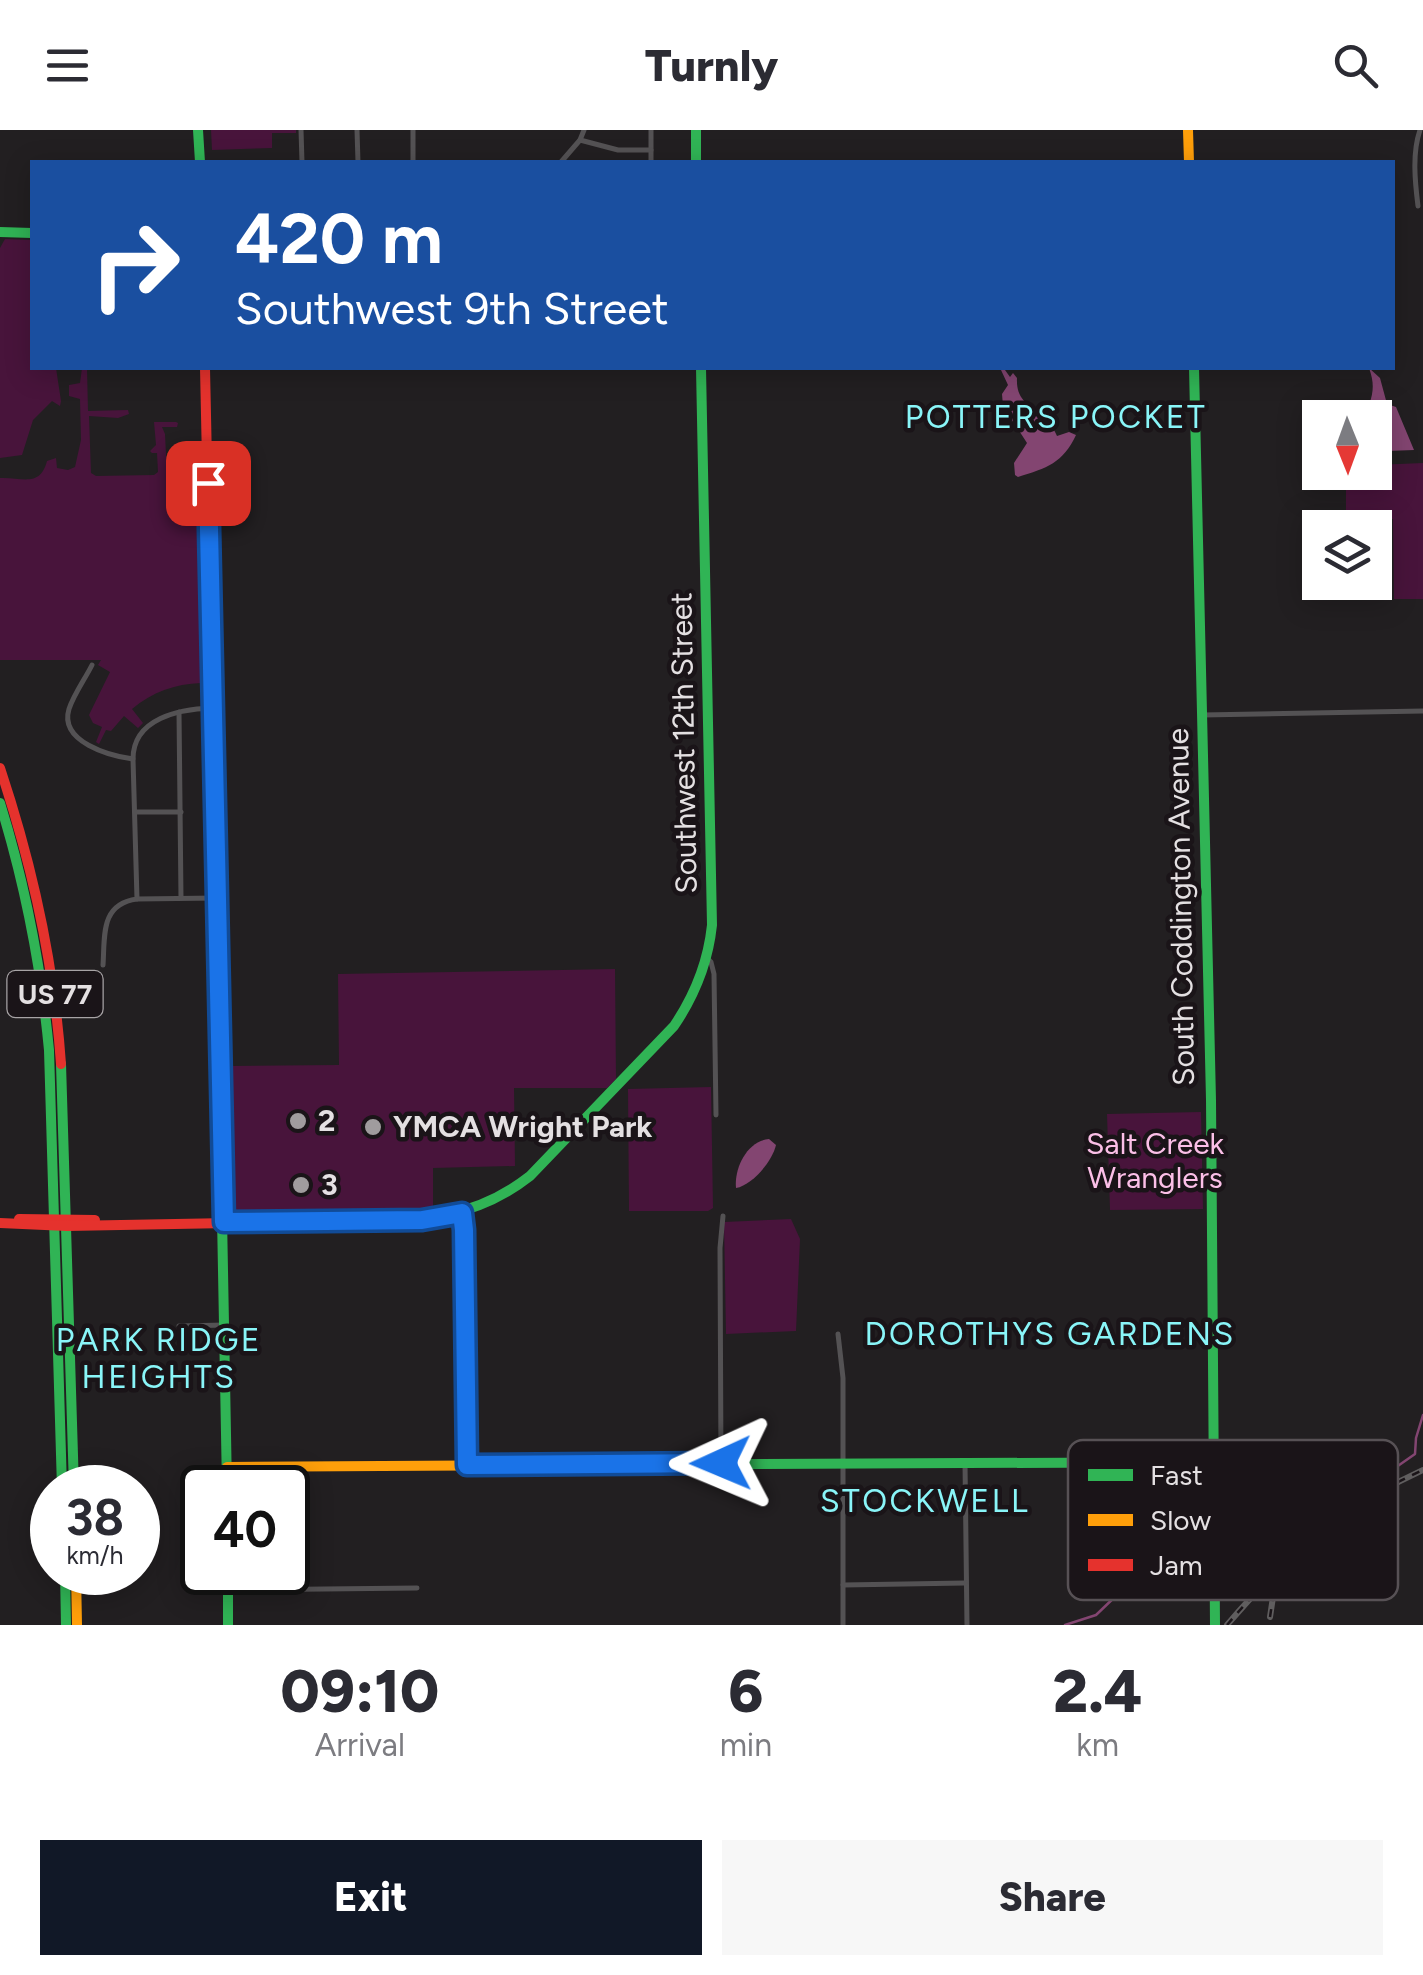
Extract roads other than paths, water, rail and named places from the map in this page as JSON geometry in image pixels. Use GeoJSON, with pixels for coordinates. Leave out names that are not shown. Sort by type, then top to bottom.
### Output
{"type":"FeatureCollection","features":[{"type":"Feature","properties":{"kind":"main road"},"geometry":{"type":"LineString","coordinates":[[200,130],[201,160]]}},
{"type":"Feature","properties":{"kind":"main road"},"geometry":{"type":"LineString","coordinates":[[696,130],[696,160]]}},
{"type":"Feature","properties":{"kind":"main road"},"geometry":{"type":"LineString","coordinates":[[1188,130],[1189,160]]}},
{"type":"Feature","properties":{"kind":"main road"},"geometry":{"type":"LineString","coordinates":[[0,232],[30,233]]}},
{"type":"Feature","properties":{"kind":"main road"},"geometry":{"type":"LineString","coordinates":[[205,370],[227,1465]]}},
{"type":"Feature","properties":{"kind":"main road","name":"Southwest 12th Street"},"geometry":{"type":"LineString","coordinates":[[700,370],[712,884],[707,958]]}},
{"type":"Feature","properties":{"kind":"main road","name":"South Coddington Avenue"},"geometry":{"type":"LineString","coordinates":[[1194,370],[1214,1440]]}},
{"type":"Feature","properties":{"kind":"main road","name":"US 77"},"geometry":{"type":"LineString","coordinates":[[0,768],[30,864],[50,964],[62,1062],[62,1465]]}},
{"type":"Feature","properties":{"kind":"main road","name":"US 77"},"geometry":{"type":"LineString","coordinates":[[0,803],[30,914],[44,997],[61,1222],[73,1465]]}},
{"type":"Feature","properties":{"kind":"main road"},"geometry":{"type":"LineString","coordinates":[[0,1222],[422,1220],[462,1213],[494,1200],[525,1180],[646,1057],[686,1009],[707,958]]}},
{"type":"Feature","properties":{"kind":"main road"},"geometry":{"type":"LineString","coordinates":[[310,1466],[1068,1462]]}},
{"type":"Feature","properties":{"kind":"main road"},"geometry":{"type":"LineString","coordinates":[[65,1595],[66,1625]]}},
{"type":"Feature","properties":{"kind":"main road"},"geometry":{"type":"LineString","coordinates":[[77,1595],[78,1625]]}},
{"type":"Feature","properties":{"kind":"main road"},"geometry":{"type":"LineString","coordinates":[[228,1595],[228,1625]]}},
{"type":"Feature","properties":{"kind":"street"},"geometry":{"type":"LineString","coordinates":[[301,130],[302,160]]}},
{"type":"Feature","properties":{"kind":"street"},"geometry":{"type":"LineString","coordinates":[[357,130],[358,160]]}},
{"type":"Feature","properties":{"kind":"street"},"geometry":{"type":"LineString","coordinates":[[413,130],[413,160]]}},
{"type":"Feature","properties":{"kind":"street"},"geometry":{"type":"LineString","coordinates":[[563,160],[584,130]]}},
{"type":"Feature","properties":{"kind":"street"},"geometry":{"type":"LineString","coordinates":[[650,130],[651,160]]}},
{"type":"Feature","properties":{"kind":"street"},"geometry":{"type":"LineString","coordinates":[[1418,206],[1416,142],[1420,130]]}},
{"type":"Feature","properties":{"kind":"street"},"geometry":{"type":"LineString","coordinates":[[580,140],[618,150],[651,150]]}},
{"type":"Feature","properties":{"kind":"street"},"geometry":{"type":"LineString","coordinates":[[92,664],[69,711],[70,728],[92,746],[133,758]]}},
{"type":"Feature","properties":{"kind":"street"},"geometry":{"type":"LineString","coordinates":[[137,899],[134,745],[141,732],[160,719],[212,708]]}},
{"type":"Feature","properties":{"kind":"street"},"geometry":{"type":"LineString","coordinates":[[1202,714],[1423,711]]}},
{"type":"Feature","properties":{"kind":"street"},"geometry":{"type":"LineString","coordinates":[[179,712],[181,898]]}},
{"type":"Feature","properties":{"kind":"street"},"geometry":{"type":"LineString","coordinates":[[134,812],[181,812]]}},
{"type":"Feature","properties":{"kind":"street"},"geometry":{"type":"LineString","coordinates":[[103,965],[108,918],[120,904],[137,899],[217,898]]}},
{"type":"Feature","properties":{"kind":"street","name":"Southwest 12th Street"},"geometry":{"type":"LineString","coordinates":[[707,958],[714,974],[716,1115]]}},
{"type":"Feature","properties":{"kind":"street"},"geometry":{"type":"LineString","coordinates":[[462,1213],[467,1465]]}},
{"type":"Feature","properties":{"kind":"street"},"geometry":{"type":"LineString","coordinates":[[721,1463],[722,1216]]}},
{"type":"Feature","properties":{"kind":"street"},"geometry":{"type":"LineString","coordinates":[[179,1326],[225,1325]]}},
{"type":"Feature","properties":{"kind":"street"},"geometry":{"type":"LineString","coordinates":[[838,1334],[843,1378],[844,1625]]}},
{"type":"Feature","properties":{"kind":"street"},"geometry":{"type":"LineString","coordinates":[[966,1462],[967,1625]]}},
{"type":"Feature","properties":{"kind":"street"},"geometry":{"type":"LineString","coordinates":[[843,1584],[967,1582]]}},
{"type":"Feature","properties":{"kind":"street"},"geometry":{"type":"LineString","coordinates":[[310,1589],[417,1588]]}},
{"type":"Feature","properties":{"kind":"waterway"},"geometry":{"type":"LineString","coordinates":[[1398,1466],[1415,1454],[1423,1415]]}},
{"type":"Feature","properties":{"kind":"waterway"},"geometry":{"type":"LineString","coordinates":[[1065,1625],[1096,1615],[1112,1600]]}},
{"type":"Feature","properties":{"kind":"railway"},"geometry":{"type":"LineString","coordinates":[[1398,1482],[1423,1470]]}},
{"type":"Feature","properties":{"kind":"railway"},"geometry":{"type":"LineString","coordinates":[[1227,1625],[1250,1600]]}},
{"type":"Feature","properties":{"kind":"railway"},"geometry":{"type":"LineString","coordinates":[[1270,1617],[1273,1600]]}},
{"type":"Feature","properties":{"kind":"place","name":"2"},"geometry":{"type":"Point","coordinates":[298,1121]}},
{"type":"Feature","properties":{"kind":"place","name":"YMCA Wright Park"},"geometry":{"type":"Point","coordinates":[373,1127]}},
{"type":"Feature","properties":{"kind":"place","name":"3"},"geometry":{"type":"Point","coordinates":[301,1185]}},
{"type":"Feature","properties":{"kind":"district","name":"POTTERS POCKET"},"geometry":{"type":"Point","coordinates":[1056,417]}},
{"type":"Feature","properties":{"kind":"district","name":"DOROTHYS GARDENS"},"geometry":{"type":"Point","coordinates":[1050,1334]}},
{"type":"Feature","properties":{"kind":"district","name":"PARK RIDGE HEIGHTS"},"geometry":{"type":"Point","coordinates":[159,1358]}},
{"type":"Feature","properties":{"kind":"district","name":"STOCKWELL"},"geometry":{"type":"Point","coordinates":[925,1501]}},
{"type":"Feature","properties":{"kind":"park label","name":"Salt Creek Wranglers"},"geometry":{"type":"Point","coordinates":[1155,1161]}}]}
